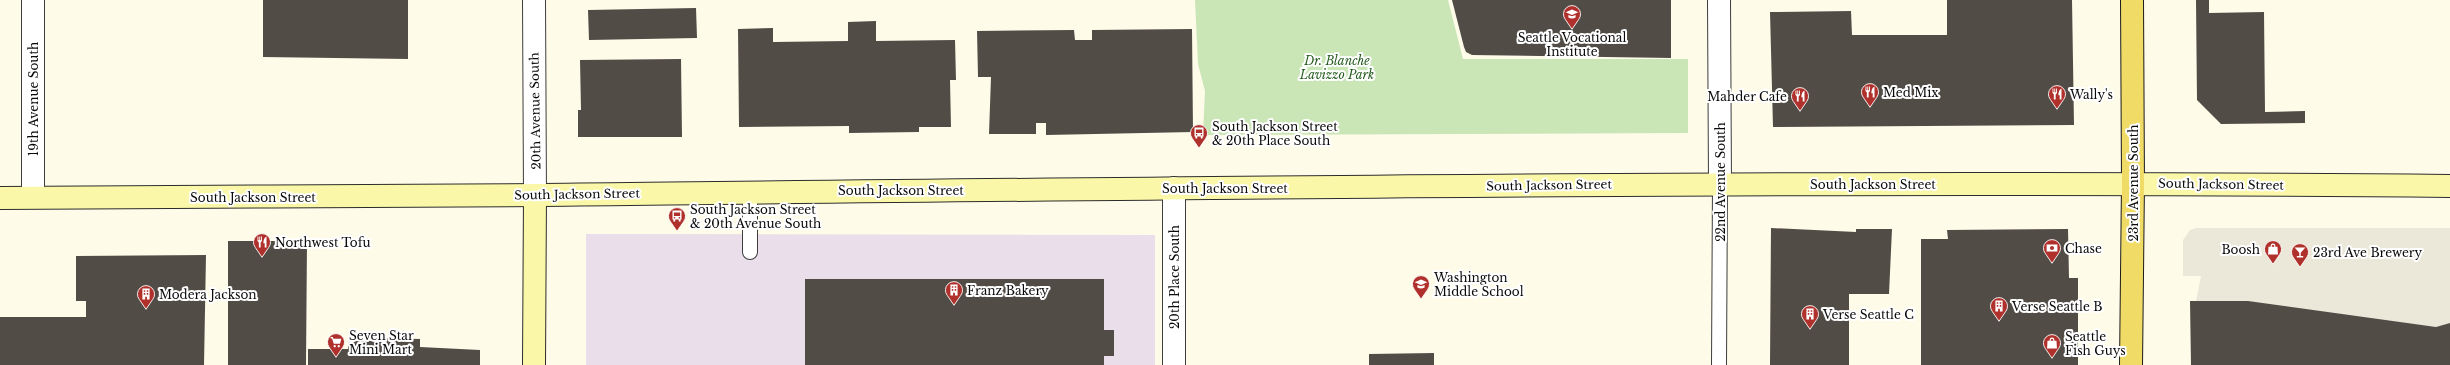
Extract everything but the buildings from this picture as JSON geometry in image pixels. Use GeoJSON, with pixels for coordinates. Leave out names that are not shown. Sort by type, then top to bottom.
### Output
{"type":"FeatureCollection","features":[{"type":"Feature","properties":{"kind":"main road","name":"23rd Avenue South"},"geometry":{"type":"LineString","coordinates":[[2131,365],[2134,183],[2132,0]]}},
{"type":"Feature","properties":{"kind":"main road","name":"South Jackson Street"},"geometry":{"type":"LineString","coordinates":[[0,198],[535,195],[1720,184],[2134,183],[2450,186]]}},
{"type":"Feature","properties":{"kind":"main road","name":"20th Avenue South"},"geometry":{"type":"LineString","coordinates":[[534,365],[535,195]]}},
{"type":"Feature","properties":{"kind":"street","name":"19th Avenue South"},"geometry":{"type":"LineString","coordinates":[[33,0],[33,197]]}},
{"type":"Feature","properties":{"kind":"street","name":"20th Avenue South"},"geometry":{"type":"LineString","coordinates":[[534,0],[535,195]]}},
{"type":"Feature","properties":{"kind":"street","name":"22nd Avenue South"},"geometry":{"type":"LineString","coordinates":[[1719,0],[1720,184]]}},
{"type":"Feature","properties":{"kind":"street","name":"20th Place South"},"geometry":{"type":"LineString","coordinates":[[1174,188],[1174,365]]}},
{"type":"Feature","properties":{"kind":"lane","name":"22nd Avenue South"},"geometry":{"type":"LineString","coordinates":[[1719,365],[1720,184]]}},
{"type":"Feature","properties":{"kind":"lane"},"geometry":{"type":"LineString","coordinates":[[750,192],[750,252]]}},
{"type":"Feature","properties":{"kind":"shaded area"},"geometry":{"type":"Polygon","coordinates":[[[2196,228],[2450,228],[2450,323],[2436,327],[2196,301],[2201,276],[2183,276],[2183,240],[2190,230],[2196,228]]]}},
{"type":"Feature","properties":{"kind":"shaded area","name":"Franz Bakery"},"geometry":{"type":"Polygon","coordinates":[[[586,234],[1155,235],[1155,365],[586,365],[586,234]]]}},
{"type":"Feature","properties":{"kind":"green space","name":"Dr. Blanche Lavizzo Park"},"geometry":{"type":"Polygon","coordinates":[[[1195,0],[1448,0],[1463,59],[1688,59],[1688,133],[1203,135],[1205,91],[1198,64],[1195,0]]]}},
{"type":"Feature","properties":{"kind":"place","name":"Seattle Vocational Institute"},"geometry":{"type":"Point","coordinates":[1572,29]}},
{"type":"Feature","properties":{"kind":"place","name":"Med Mix"},"geometry":{"type":"Point","coordinates":[1870,107]}},
{"type":"Feature","properties":{"kind":"place","name":"Wally's"},"geometry":{"type":"Point","coordinates":[2057,109]}},
{"type":"Feature","properties":{"kind":"place","name":"Mahder Cafe"},"geometry":{"type":"Point","coordinates":[1800,111]}},
{"type":"Feature","properties":{"kind":"place","name":"South Jackson Street & 20th Place South"},"geometry":{"type":"Point","coordinates":[1199,148]}},
{"type":"Feature","properties":{"kind":"place","name":"South Jackson Street & 20th Avenue South"},"geometry":{"type":"Point","coordinates":[677,231]}},
{"type":"Feature","properties":{"kind":"place","name":"Northwest Tofu"},"geometry":{"type":"Point","coordinates":[262,257]}},
{"type":"Feature","properties":{"kind":"place","name":"Chase"},"geometry":{"type":"Point","coordinates":[2052,263]}},
{"type":"Feature","properties":{"kind":"place","name":"Boosh"},"geometry":{"type":"Point","coordinates":[2273,264]}},
{"type":"Feature","properties":{"kind":"place","name":"23rd Ave Brewery"},"geometry":{"type":"Point","coordinates":[2300,267]}},
{"type":"Feature","properties":{"kind":"place","name":"Washington Middle School"},"geometry":{"type":"Point","coordinates":[1421,299]}},
{"type":"Feature","properties":{"kind":"place","name":"Franz Bakery"},"geometry":{"type":"Point","coordinates":[954,305]}},
{"type":"Feature","properties":{"kind":"place","name":"Modera Jackson"},"geometry":{"type":"Point","coordinates":[146,309]}},
{"type":"Feature","properties":{"kind":"place","name":"Verse Seattle B"},"geometry":{"type":"Point","coordinates":[1999,321]}},
{"type":"Feature","properties":{"kind":"place","name":"Verse Seattle C"},"geometry":{"type":"Point","coordinates":[1810,329]}},
{"type":"Feature","properties":{"kind":"place","name":"Seven Star Mini Mart"},"geometry":{"type":"Point","coordinates":[336,357]}},
{"type":"Feature","properties":{"kind":"place","name":"Seattle Fish Guys"},"geometry":{"type":"Point","coordinates":[2052,358]}}]}
